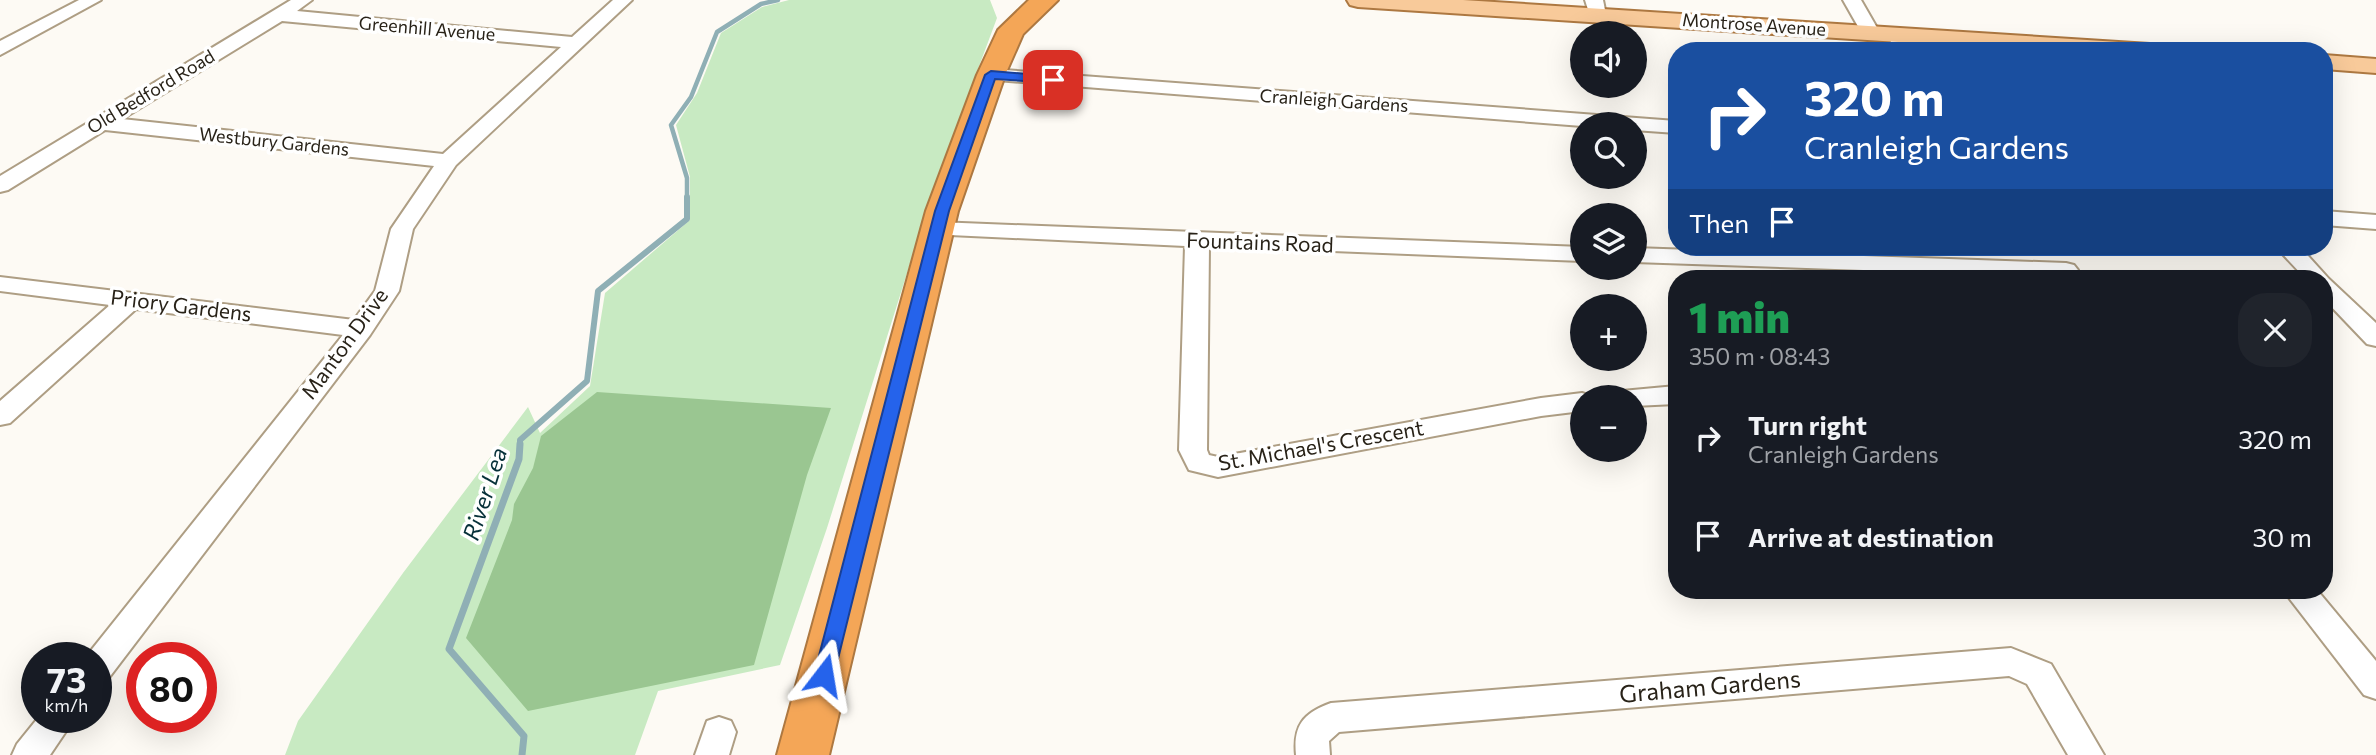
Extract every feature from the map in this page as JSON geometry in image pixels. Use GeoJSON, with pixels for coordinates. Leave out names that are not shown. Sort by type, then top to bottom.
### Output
{"type":"FeatureCollection","features":[{"type":"Feature","properties":{"kind":"highway"},"geometry":{"type":"LineString","coordinates":[[1006,0],[1011,30]]}},
{"type":"Feature","properties":{"kind":"highway"},"geometry":{"type":"LineString","coordinates":[[803,755],[937,229],[991,75],[1011,30],[1045,0]]}},
{"type":"Feature","properties":{"kind":"main road","name":"Montrose Avenue"},"geometry":{"type":"LineString","coordinates":[[1358,0],[1595,8],[1871,33],[1901,42]]}},
{"type":"Feature","properties":{"kind":"main road"},"geometry":{"type":"LineString","coordinates":[[2333,63],[2376,66]]}},
{"type":"Feature","properties":{"kind":"street"},"geometry":{"type":"LineString","coordinates":[[0,49],[92,0]]}},
{"type":"Feature","properties":{"kind":"street","name":"Old Bedford Road"},"geometry":{"type":"LineString","coordinates":[[0,185],[303,0]]}},
{"type":"Feature","properties":{"kind":"street","name":"Manton Drive"},"geometry":{"type":"LineString","coordinates":[[112,648],[361,329],[387,291],[402,229],[448,161],[623,0]]}},
{"type":"Feature","properties":{"kind":"street"},"geometry":{"type":"LineString","coordinates":[[1852,0],[1871,33]]}},
{"type":"Feature","properties":{"kind":"street","name":"Greenhill Avenue"},"geometry":{"type":"LineString","coordinates":[[278,15],[576,43]]}},
{"type":"Feature","properties":{"kind":"street","name":"Cranleigh Gardens"},"geometry":{"type":"LineString","coordinates":[[991,75],[1668,126]]}},
{"type":"Feature","properties":{"kind":"street","name":"Westbury Gardens"},"geometry":{"type":"LineString","coordinates":[[101,123],[448,161]]}},
{"type":"Feature","properties":{"kind":"street"},"geometry":{"type":"LineString","coordinates":[[2333,218],[2376,222]]}},
{"type":"Feature","properties":{"kind":"street","name":"Fountains Road"},"geometry":{"type":"LineString","coordinates":[[937,229],[1570,254]]}},
{"type":"Feature","properties":{"kind":"street","name":"St. Michael's Crescent"},"geometry":{"type":"LineString","coordinates":[[1197,241],[1193,450],[1199,463],[1218,467],[1570,403]]}},
{"type":"Feature","properties":{"kind":"street"},"geometry":{"type":"LineString","coordinates":[[1647,255],[1988,270]]}},
{"type":"Feature","properties":{"kind":"street"},"geometry":{"type":"LineString","coordinates":[[2296,256],[2310,270]]}},
{"type":"Feature","properties":{"kind":"street","name":"Priory Gardens"},"geometry":{"type":"LineString","coordinates":[[0,284],[361,329]]}},
{"type":"Feature","properties":{"kind":"street"},"geometry":{"type":"LineString","coordinates":[[2333,294],[2376,338]]}},
{"type":"Feature","properties":{"kind":"street"},"geometry":{"type":"LineString","coordinates":[[0,416],[132,299]]}},
{"type":"Feature","properties":{"kind":"street"},"geometry":{"type":"LineString","coordinates":[[1647,396],[1668,395]]}},
{"type":"Feature","properties":{"kind":"street"},"geometry":{"type":"LineString","coordinates":[[2306,599],[2376,685]]}},
{"type":"Feature","properties":{"kind":"street","name":"Graham Gardens"},"geometry":{"type":"LineString","coordinates":[[1312,755],[1311,735],[1331,718],[2011,662],[2039,674],[2087,755]]}},
{"type":"Feature","properties":{"kind":"street"},"geometry":{"type":"LineString","coordinates":[[29,755],[46,733]]}},
{"type":"Feature","properties":{"kind":"green space"},"geometry":{"type":"Polygon","coordinates":[[[789,0],[990,0],[997,18],[935,184],[827,528],[780,665],[658,691],[635,755],[285,755],[298,721],[403,573],[528,407],[540,433],[590,386],[605,293],[690,220],[690,177],[676,125],[697,93],[721,33],[762,7],[789,0]]]}},
{"type":"Feature","properties":{"kind":"green space"},"geometry":{"type":"Polygon","coordinates":[[[597,392],[831,408],[807,475],[754,665],[528,711],[466,638],[512,520],[514,504],[533,468],[541,436],[597,392]]]}},
{"type":"Feature","properties":{"kind":"waterway","name":"River Lea"},"geometry":{"type":"LineString","coordinates":[[520,444],[520,440],[587,381],[598,291],[687,219],[687,178],[671,125],[691,97],[717,32],[761,4],[778,0]]}},
{"type":"Feature","properties":{"kind":"waterway","name":"River Lea"},"geometry":{"type":"LineString","coordinates":[[520,444],[519,459],[449,649],[524,736],[522,755]]}},
{"type":"Feature","properties":{"kind":"route"},"geometry":{"type":"LineString","coordinates":[[824,675],[942,211],[991,75],[1053,80]]}}]}
